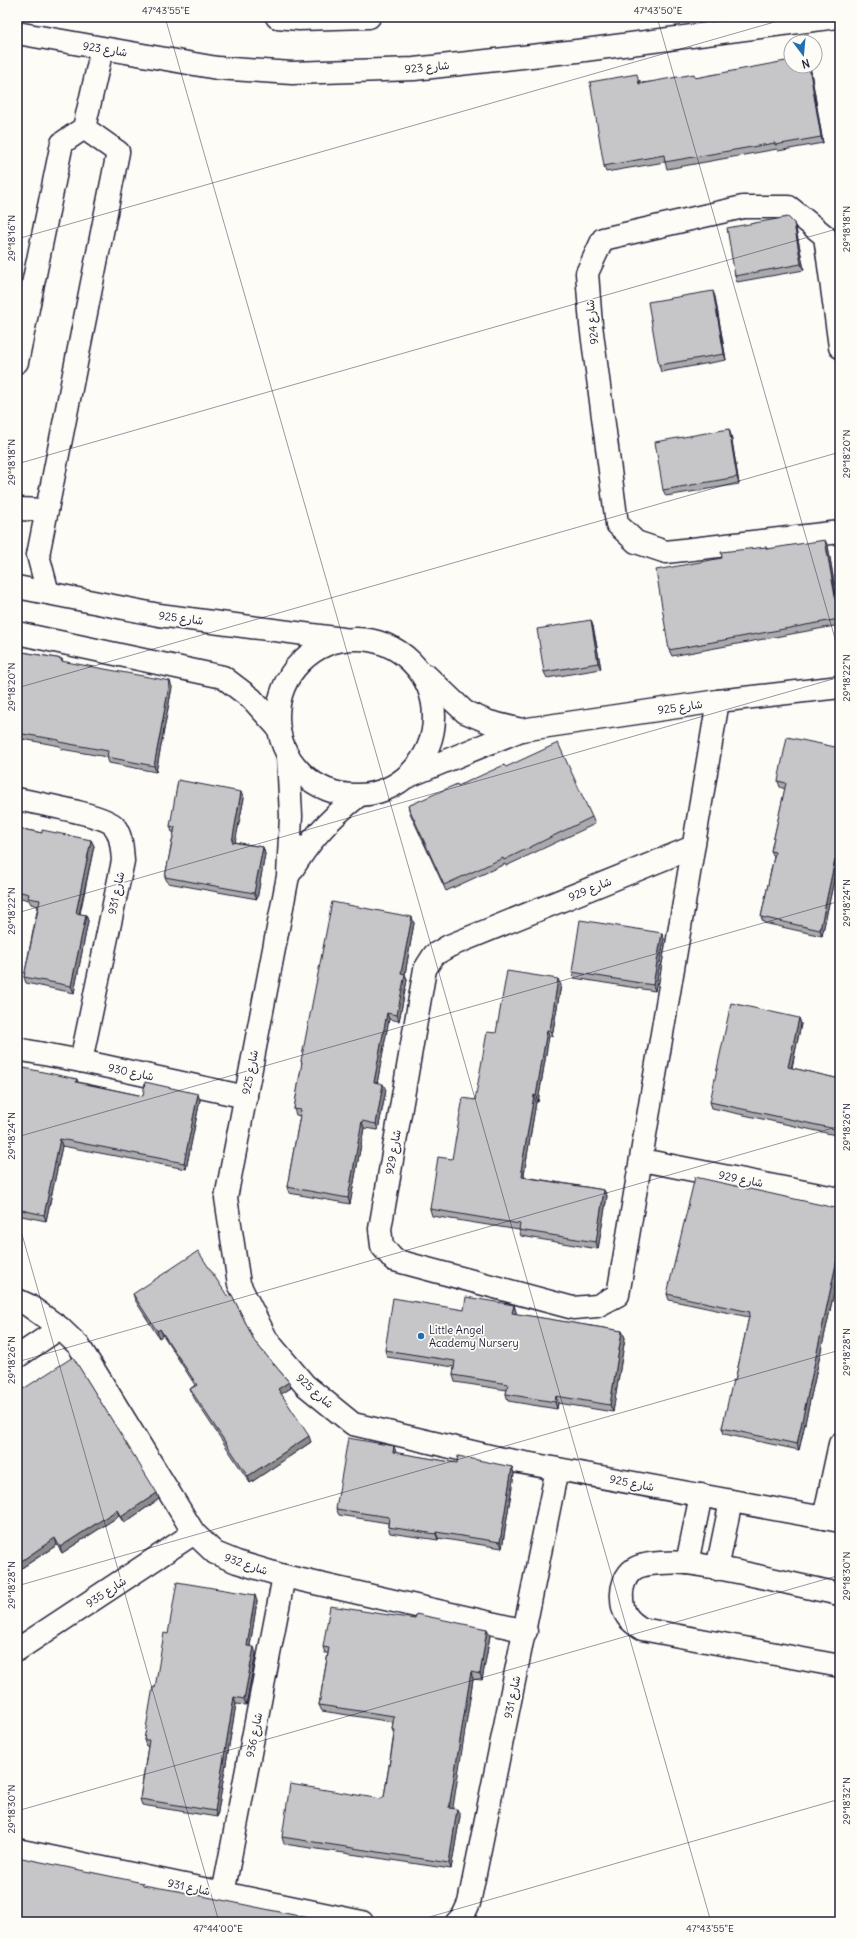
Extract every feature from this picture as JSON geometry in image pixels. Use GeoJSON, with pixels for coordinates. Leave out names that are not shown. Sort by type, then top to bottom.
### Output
{"type":"FeatureCollection","features":[{"type":"Feature","properties":{"kind":"street"},"geometry":{"type":"LineString","coordinates":[[277,17],[299,19],[369,17]]}},
{"type":"Feature","properties":{"kind":"street","name":"شارع 923"},"geometry":{"type":"LineString","coordinates":[[17,33],[217,68],[292,73],[414,69],[837,17]]}},
{"type":"Feature","properties":{"kind":"street"},"geometry":{"type":"LineString","coordinates":[[17,362],[62,143],[84,128],[102,49]]}},
{"type":"Feature","properties":{"kind":"street"},"geometry":{"type":"LineString","coordinates":[[48,593],[38,555],[118,152],[84,128]]}},
{"type":"Feature","properties":{"kind":"street","name":"شارع 924"},"geometry":{"type":"LineString","coordinates":[[840,347],[825,236],[790,207],[743,207],[603,239],[587,273],[591,325],[617,524],[636,542],[666,552],[840,532]]}},
{"type":"Feature","properties":{"kind":"street"},"geometry":{"type":"LineString","coordinates":[[17,509],[47,510]]}},
{"type":"Feature","properties":{"kind":"street","name":"شارع 925"},"geometry":{"type":"LineString","coordinates":[[17,587],[160,615],[346,639]]}},
{"type":"Feature","properties":{"kind":"street"},"geometry":{"type":"LineString","coordinates":[[17,633],[223,677],[252,700],[278,729]]}},
{"type":"Feature","properties":{"kind":"street"},"geometry":{"type":"LineString","coordinates":[[346,639],[365,639],[384,643],[401,652],[415,664],[426,679],[432,695],[435,713],[434,731],[420,764],[407,777],[392,787],[376,793],[358,796],[344,794],[317,785],[306,777],[288,756],[278,729],[278,711],[281,694],[299,663],[313,652],[329,644],[346,639]]}},
{"type":"Feature","properties":{"kind":"street","name":"شارع 925"},"geometry":{"type":"LineString","coordinates":[[415,664],[446,696],[465,712],[489,722],[521,730]]}},
{"type":"Feature","properties":{"kind":"street","name":"شارع 925"},"geometry":{"type":"LineString","coordinates":[[407,777],[521,730],[718,701],[840,687]]}},
{"type":"Feature","properties":{"kind":"street","name":"شارع 929"},"geometry":{"type":"LineString","coordinates":[[693,847],[449,946],[434,955],[425,969],[380,1229],[382,1246],[394,1260],[573,1308],[597,1306],[618,1295],[642,1160],[718,701]]}},
{"type":"Feature","properties":{"kind":"street","name":"شارع 925"},"geometry":{"type":"LineString","coordinates":[[288,756],[291,816],[288,876],[226,1198],[239,1284],[267,1340],[305,1386],[353,1424],[498,1458],[832,1520]]}},
{"type":"Feature","properties":{"kind":"street","name":"شارع 925"},"geometry":{"type":"LineString","coordinates":[[288,876],[305,847],[323,827],[358,796]]}},
{"type":"Feature","properties":{"kind":"street","name":"شارع 931"},"geometry":{"type":"LineString","coordinates":[[17,799],[101,818],[114,826],[120,838],[123,861],[81,1061]]}},
{"type":"Feature","properties":{"kind":"street","name":"شارع 930"},"geometry":{"type":"LineString","coordinates":[[17,1049],[81,1061],[246,1097]]}},
{"type":"Feature","properties":{"kind":"street","name":"شارع 929"},"geometry":{"type":"LineString","coordinates":[[642,1160],[840,1199]]}},
{"type":"Feature","properties":{"kind":"street","name":"شارع 932"},"geometry":{"type":"LineString","coordinates":[[17,1300],[28,1305],[60,1328],[79,1346],[194,1533],[216,1553],[237,1562],[284,1576],[526,1631]]}},
{"type":"Feature","properties":{"kind":"street"},"geometry":{"type":"LineString","coordinates":[[17,1357],[60,1328]]}},
{"type":"Feature","properties":{"kind":"street"},"geometry":{"type":"LineString","coordinates":[[832,1520],[840,1444]]}},
{"type":"Feature","properties":{"kind":"street","name":"شارع 931"},"geometry":{"type":"LineString","coordinates":[[457,1922],[463,1916],[469,1903],[526,1631],[557,1469]]}},
{"type":"Feature","properties":{"kind":"street"},"geometry":{"type":"LineString","coordinates":[[687,1563],[701,1495]]}},
{"type":"Feature","properties":{"kind":"street"},"geometry":{"type":"LineString","coordinates":[[717,1569],[731,1501]]}},
{"type":"Feature","properties":{"kind":"street","name":"شارع 935"},"geometry":{"type":"LineString","coordinates":[[17,1650],[194,1533]]}},
{"type":"Feature","properties":{"kind":"street"},"geometry":{"type":"LineString","coordinates":[[840,1594],[687,1563],[655,1564],[635,1569],[625,1580],[621,1591],[622,1606],[628,1620],[642,1629],[840,1666]]}},
{"type":"Feature","properties":{"kind":"street","name":"شارع 936"},"geometry":{"type":"LineString","coordinates":[[223,1894],[284,1576]]}},
{"type":"Feature","properties":{"kind":"street","name":"شارع 931"},"geometry":{"type":"LineString","coordinates":[[17,1850],[362,1922]]}},
{"type":"Feature","properties":{"kind":"building"},"geometry":{"type":"Polygon","coordinates":[[[783,62],[783,74],[810,74],[821,137],[775,145],[775,143],[665,162],[664,155],[604,166],[590,82],[637,74],[639,84],[694,74],[695,78],[783,62]]]}},
{"type":"Feature","properties":{"kind":"building"},"geometry":{"type":"Polygon","coordinates":[[[788,217],[794,223],[801,264],[735,276],[727,228],[788,217]]]}},
{"type":"Feature","properties":{"kind":"building"},"geometry":{"type":"Polygon","coordinates":[[[713,291],[724,354],[659,365],[648,302],[713,291]]]}},
{"type":"Feature","properties":{"kind":"building"},"geometry":{"type":"Polygon","coordinates":[[[729,429],[737,477],[663,490],[655,442],[729,429]]]}},
{"type":"Feature","properties":{"kind":"building"},"geometry":{"type":"Polygon","coordinates":[[[825,540],[839,619],[669,650],[656,570],[722,558],[721,552],[766,547],[767,549],[825,540]]]}},
{"type":"Feature","properties":{"kind":"building"},"geometry":{"type":"Polygon","coordinates":[[[591,620],[598,663],[544,672],[537,629],[591,620]]]}},
{"type":"Feature","properties":{"kind":"building"},"geometry":{"type":"Polygon","coordinates":[[[17,651],[62,659],[61,661],[170,681],[154,766],[107,757],[108,751],[59,742],[59,740],[17,733],[17,651]]]}},
{"type":"Feature","properties":{"kind":"building"},"geometry":{"type":"Polygon","coordinates":[[[787,737],[840,748],[840,861],[835,860],[820,930],[761,917],[775,852],[771,851],[786,783],[778,781],[787,737]]]}},
{"type":"Feature","properties":{"kind":"building"},"geometry":{"type":"Polygon","coordinates":[[[558,743],[592,817],[504,860],[503,858],[444,885],[408,806],[457,784],[458,786],[504,765],[506,767],[558,743]]]}},
{"type":"Feature","properties":{"kind":"building"},"geometry":{"type":"Polygon","coordinates":[[[178,780],[241,792],[232,842],[263,847],[254,893],[165,877],[175,827],[170,826],[178,780]]]}},
{"type":"Feature","properties":{"kind":"building"},"geometry":{"type":"Polygon","coordinates":[[[17,828],[42,833],[42,830],[91,840],[76,913],[86,915],[71,986],[24,977],[40,900],[28,898],[29,894],[17,891],[17,828]]]}},
{"type":"Feature","properties":{"kind":"building"},"geometry":{"type":"Polygon","coordinates":[[[332,902],[412,917],[401,973],[405,974],[397,1015],[387,1013],[374,1082],[383,1084],[376,1124],[362,1121],[348,1198],[287,1187],[301,1110],[294,1109],[301,1061],[332,902]]]}},
{"type":"Feature","properties":{"kind":"building"},"geometry":{"type":"Polygon","coordinates":[[[580,920],[662,933],[653,985],[572,972],[580,920]]]}},
{"type":"Feature","properties":{"kind":"building"},"geometry":{"type":"Polygon","coordinates":[[[507,971],[558,979],[550,1030],[547,1030],[536,1096],[534,1095],[521,1171],[523,1171],[522,1177],[604,1190],[596,1242],[519,1230],[520,1224],[430,1209],[438,1157],[452,1159],[463,1098],[475,1100],[487,1032],[496,1033],[507,971]]]}},
{"type":"Feature","properties":{"kind":"building"},"geometry":{"type":"Polygon","coordinates":[[[731,1003],[799,1018],[788,1067],[840,1079],[840,1130],[710,1102],[731,1003]]]}},
{"type":"Feature","properties":{"kind":"building"},"geometry":{"type":"Polygon","coordinates":[[[19,1067],[77,1079],[76,1082],[143,1096],[145,1082],[198,1094],[184,1163],[60,1139],[44,1215],[17,1209],[17,1073],[19,1067]]]}},
{"type":"Feature","properties":{"kind":"building"},"geometry":{"type":"Polygon","coordinates":[[[695,1177],[840,1209],[840,1256],[838,1255],[797,1444],[722,1428],[733,1380],[735,1381],[750,1312],[667,1294],[695,1177]]]}},
{"type":"Feature","properties":{"kind":"building"},"geometry":{"type":"Polygon","coordinates":[[[198,1251],[228,1297],[232,1295],[255,1342],[289,1382],[278,1389],[309,1436],[248,1476],[190,1389],[197,1385],[160,1329],[157,1331],[133,1294],[198,1251]]]}},
{"type":"Feature","properties":{"kind":"building"},"geometry":{"type":"Polygon","coordinates":[[[466,1297],[514,1305],[512,1313],[622,1331],[610,1405],[556,1396],[555,1402],[506,1394],[508,1384],[453,1375],[455,1361],[385,1350],[393,1298],[464,1310],[466,1297]]]}},
{"type":"Feature","properties":{"kind":"building"},"geometry":{"type":"Polygon","coordinates":[[[73,1357],[157,1493],[121,1517],[117,1510],[60,1547],[55,1538],[17,1564],[17,1393],[73,1357]]]}},
{"type":"Feature","properties":{"kind":"building"},"geometry":{"type":"Polygon","coordinates":[[[348,1438],[394,1446],[393,1452],[457,1463],[458,1456],[512,1467],[500,1542],[436,1532],[436,1534],[388,1527],[389,1517],[336,1509],[348,1438]]]}},
{"type":"Feature","properties":{"kind":"building"},"geometry":{"type":"Polygon","coordinates":[[[177,1582],[255,1595],[247,1646],[254,1647],[244,1699],[234,1697],[215,1811],[140,1799],[149,1740],[144,1740],[153,1687],[155,1688],[164,1633],[168,1634],[177,1582]]]}},
{"type":"Feature","properties":{"kind":"building"},"geometry":{"type":"Polygon","coordinates":[[[330,1606],[415,1619],[416,1614],[487,1629],[480,1674],[471,1672],[449,1808],[457,1809],[449,1863],[282,1837],[290,1784],[381,1799],[384,1797],[395,1730],[392,1729],[394,1716],[319,1705],[329,1648],[323,1647],[330,1606]]]}},
{"type":"Feature","properties":{"kind":"building"},"geometry":{"type":"Polygon","coordinates":[[[17,1857],[143,1883],[143,1885],[328,1922],[17,1922],[17,1857]]]}},
{"type":"Feature","properties":{"kind":"place","name":"Little Angel Academy Nursery"},"geometry":{"type":"Point","coordinates":[421,1336]}}]}
